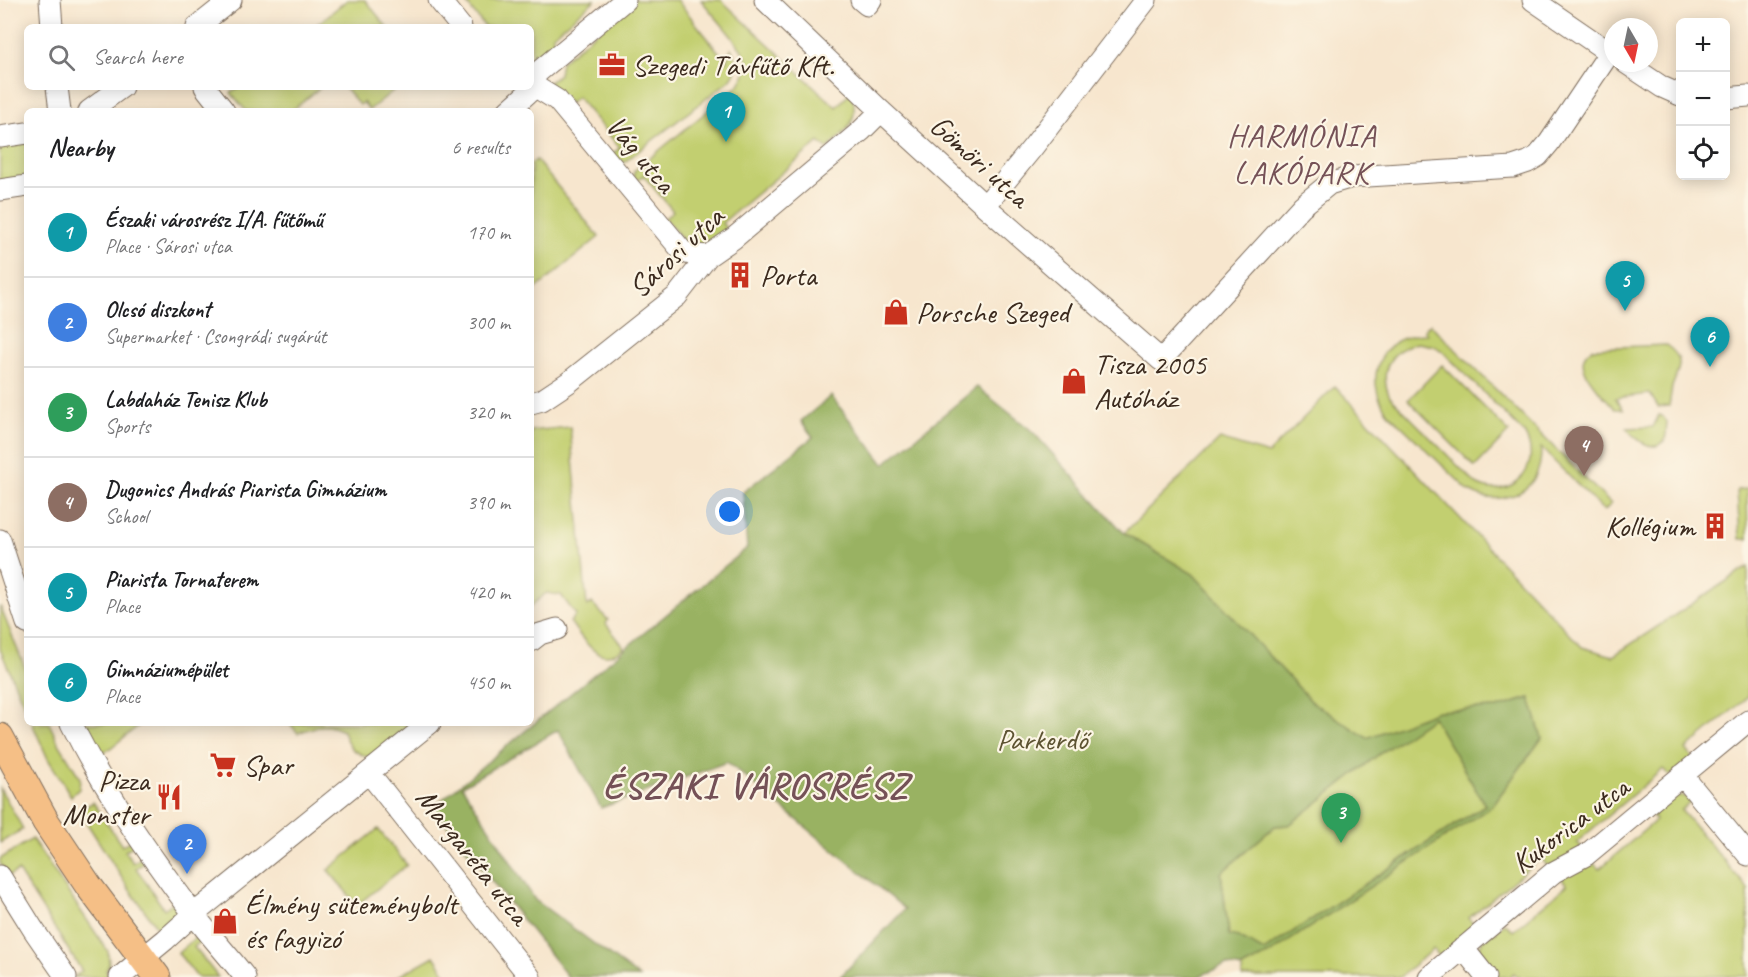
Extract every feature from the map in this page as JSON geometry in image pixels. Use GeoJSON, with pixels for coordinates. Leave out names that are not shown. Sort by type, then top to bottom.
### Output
{"type":"FeatureCollection","features":[{"type":"Feature","properties":{"kind":"main road"},"geometry":{"type":"LineString","coordinates":[[0,737],[46,822],[88,885],[150,968]]}},
{"type":"Feature","properties":{"kind":"street"},"geometry":{"type":"LineString","coordinates":[[50,0],[52,24]]}},
{"type":"Feature","properties":{"kind":"street"},"geometry":{"type":"LineString","coordinates":[[202,24],[231,0]]}},
{"type":"Feature","properties":{"kind":"street"},"geometry":{"type":"LineString","coordinates":[[439,0],[459,24]]}},
{"type":"Feature","properties":{"kind":"street"},"geometry":{"type":"LineString","coordinates":[[534,80],[546,64],[625,0]]}},
{"type":"Feature","properties":{"kind":"street","name":"Gömöri utca"},"geometry":{"type":"LineString","coordinates":[[765,0],[985,206],[1161,360],[1302,206],[1329,184],[1352,177],[1500,169],[1528,162],[1538,156],[1604,72]]}},
{"type":"Feature","properties":{"kind":"street"},"geometry":{"type":"LineString","coordinates":[[861,0],[867,5],[871,0]]}},
{"type":"Feature","properties":{"kind":"street"},"geometry":{"type":"LineString","coordinates":[[985,206],[1146,0]]}},
{"type":"Feature","properties":{"kind":"street"},"geometry":{"type":"LineString","coordinates":[[1533,0],[1604,49]]}},
{"type":"Feature","properties":{"kind":"street"},"geometry":{"type":"LineString","coordinates":[[1639,72],[1676,93]]}},
{"type":"Feature","properties":{"kind":"street","name":"Vág utca"},"geometry":{"type":"LineString","coordinates":[[534,85],[557,100],[683,252],[708,256]]}},
{"type":"Feature","properties":{"kind":"street"},"geometry":{"type":"LineString","coordinates":[[57,90],[60,108]]}},
{"type":"Feature","properties":{"kind":"street"},"geometry":{"type":"LineString","coordinates":[[93,108],[118,90]]}},
{"type":"Feature","properties":{"kind":"street"},"geometry":{"type":"LineString","coordinates":[[207,90],[222,108]]}},
{"type":"Feature","properties":{"kind":"street"},"geometry":{"type":"LineString","coordinates":[[511,108],[530,90]]}},
{"type":"Feature","properties":{"kind":"street"},"geometry":{"type":"LineString","coordinates":[[1730,98],[1748,96]]}},
{"type":"Feature","properties":{"kind":"street","name":"Sárosi utca"},"geometry":{"type":"LineString","coordinates":[[534,402],[542,400],[569,382],[677,296],[708,256],[743,230],[861,131],[881,111]]}},
{"type":"Feature","properties":{"kind":"street"},"geometry":{"type":"LineString","coordinates":[[0,137],[24,133]]}},
{"type":"Feature","properties":{"kind":"street"},"geometry":{"type":"LineString","coordinates":[[0,190],[24,186]]}},
{"type":"Feature","properties":{"kind":"street"},"geometry":{"type":"LineString","coordinates":[[0,540],[24,614]]}},
{"type":"Feature","properties":{"kind":"street"},"geometry":{"type":"LineString","coordinates":[[534,639],[540,634],[557,629]]}},
{"type":"Feature","properties":{"kind":"street","name":"Kukorica utca"},"geometry":{"type":"LineString","coordinates":[[1429,977],[1554,872],[1586,855],[1748,721]]}},
{"type":"Feature","properties":{"kind":"street"},"geometry":{"type":"LineString","coordinates":[[73,726],[134,830],[194,914],[245,977]]}},
{"type":"Feature","properties":{"kind":"street"},"geometry":{"type":"LineString","coordinates":[[120,977],[150,968],[194,914],[426,726]]}},
{"type":"Feature","properties":{"kind":"street","name":"Margaréta utca"},"geometry":{"type":"LineString","coordinates":[[369,773],[530,977]]}},
{"type":"Feature","properties":{"kind":"street"},"geometry":{"type":"LineString","coordinates":[[1682,775],[1748,855]]}},
{"type":"Feature","properties":{"kind":"street"},"geometry":{"type":"LineString","coordinates":[[0,876],[66,977]]}},
{"type":"Feature","properties":{"kind":"street"},"geometry":{"type":"LineString","coordinates":[[1463,948],[1486,977]]}},
{"type":"Feature","properties":{"kind":"green space"},"geometry":{"type":"Polygon","coordinates":[[[347,0],[365,0],[385,24],[318,24],[347,0]]]}},
{"type":"Feature","properties":{"kind":"green space"},"geometry":{"type":"Polygon","coordinates":[[[464,0],[595,0],[553,35],[553,52],[534,64],[534,24],[483,24],[464,0]]]}},
{"type":"Feature","properties":{"kind":"green space"},"geometry":{"type":"Polygon","coordinates":[[[634,0],[677,0],[726,61],[731,49],[736,64],[735,72],[730,80],[622,164],[612,154],[620,148],[577,97],[570,103],[546,85],[559,74],[561,62],[634,0]]]}},
{"type":"Feature","properties":{"kind":"green space"},"geometry":{"type":"Polygon","coordinates":[[[701,0],[721,0],[836,107],[851,92],[854,102],[853,118],[834,143],[827,149],[819,142],[722,223],[729,232],[708,248],[686,244],[665,218],[673,211],[643,175],[636,182],[634,178],[634,171],[738,86],[745,73],[747,60],[745,54],[701,0]]]}},
{"type":"Feature","properties":{"kind":"green space"},"geometry":{"type":"Polygon","coordinates":[[[235,90],[317,90],[295,108],[244,108],[231,93],[235,90]]]}},
{"type":"Feature","properties":{"kind":"green space"},"geometry":{"type":"Polygon","coordinates":[[[346,90],[394,90],[372,108],[368,108],[363,102],[359,105],[346,90]]]}},
{"type":"Feature","properties":{"kind":"green space"},"geometry":{"type":"Polygon","coordinates":[[[24,142],[24,180],[0,184],[0,145],[24,142]]]}},
{"type":"Feature","properties":{"kind":"green space"},"geometry":{"type":"Polygon","coordinates":[[[536,160],[599,237],[534,291],[534,162],[536,160]]]}},
{"type":"Feature","properties":{"kind":"green space"},"geometry":{"type":"Polygon","coordinates":[[[1430,324],[1611,504],[1604,511],[1541,448],[1540,465],[1534,478],[1520,492],[1500,498],[1490,498],[1469,491],[1388,413],[1380,400],[1376,386],[1376,372],[1387,349],[1411,336],[1427,334],[1424,330],[1430,324]],[[1418,343],[1400,350],[1394,356],[1389,362],[1385,378],[1390,397],[1476,484],[1501,489],[1512,485],[1527,469],[1530,458],[1529,446],[1524,433],[1441,350],[1418,343]]]}},
{"type":"Feature","properties":{"kind":"green space"},"geometry":{"type":"Polygon","coordinates":[[[1666,345],[1679,359],[1669,406],[1658,407],[1650,394],[1615,398],[1623,409],[1615,409],[1585,370],[1583,361],[1585,354],[1593,348],[1666,345]]]}},
{"type":"Feature","properties":{"kind":"green space"},"geometry":{"type":"Polygon","coordinates":[[[1442,365],[1509,432],[1475,467],[1408,400],[1442,365]]]}},
{"type":"Feature","properties":{"kind":"green space"},"geometry":{"type":"Polygon","coordinates":[[[1335,386],[1582,647],[1613,656],[1748,567],[1748,697],[1686,749],[1693,758],[1670,776],[1663,769],[1577,842],[1584,850],[1549,868],[1541,858],[1469,918],[1476,928],[1441,958],[1433,949],[1400,977],[1242,977],[1242,968],[1269,954],[1492,806],[1542,738],[1529,698],[1497,708],[1438,711],[1367,739],[1312,702],[1193,574],[1124,533],[1220,439],[1268,454],[1335,386]]]}},
{"type":"Feature","properties":{"kind":"green space","name":"Parkerdő"},"geometry":{"type":"Polygon","coordinates":[[[977,387],[1032,431],[1124,533],[1193,574],[1312,702],[1367,738],[1438,711],[1497,708],[1530,698],[1542,738],[1492,806],[1269,954],[1242,968],[1226,965],[1197,977],[840,977],[905,909],[727,762],[601,808],[558,730],[462,786],[535,900],[639,977],[568,977],[433,807],[747,548],[743,492],[813,437],[801,421],[831,396],[884,464],[977,387]],[[1433,717],[1378,755],[1289,825],[1275,826],[1221,873],[1229,935],[1238,937],[1264,951],[1485,805],[1433,717]]]}},
{"type":"Feature","properties":{"kind":"green space"},"geometry":{"type":"Polygon","coordinates":[[[1659,415],[1667,422],[1665,439],[1659,445],[1644,443],[1627,428],[1653,427],[1659,415]]]}},
{"type":"Feature","properties":{"kind":"green space"},"geometry":{"type":"Polygon","coordinates":[[[570,427],[587,606],[592,603],[608,620],[606,624],[624,647],[615,653],[600,654],[587,644],[570,622],[576,615],[561,595],[546,593],[534,603],[534,431],[570,427]]]}},
{"type":"Feature","properties":{"kind":"green space"},"geometry":{"type":"Polygon","coordinates":[[[1747,489],[1748,539],[1740,539],[1737,490],[1747,489]]]}},
{"type":"Feature","properties":{"kind":"green space"},"geometry":{"type":"Polygon","coordinates":[[[0,606],[24,666],[24,705],[0,649],[0,606]]]}},
{"type":"Feature","properties":{"kind":"green space"},"geometry":{"type":"Polygon","coordinates":[[[1433,717],[1485,805],[1264,951],[1238,937],[1229,935],[1221,873],[1275,826],[1289,825],[1378,755],[1433,717]]]}},
{"type":"Feature","properties":{"kind":"green space"},"geometry":{"type":"Polygon","coordinates":[[[33,726],[50,726],[80,778],[79,789],[71,796],[48,759],[33,726]]]}},
{"type":"Feature","properties":{"kind":"green space"},"geometry":{"type":"Polygon","coordinates":[[[84,726],[138,726],[99,757],[84,726]]]}},
{"type":"Feature","properties":{"kind":"green space"},"geometry":{"type":"Polygon","coordinates":[[[292,726],[320,726],[310,728],[298,733],[292,726]]]}},
{"type":"Feature","properties":{"kind":"green space"},"geometry":{"type":"Polygon","coordinates":[[[320,726],[417,726],[370,758],[352,749],[343,731],[320,726]]]}},
{"type":"Feature","properties":{"kind":"green space"},"geometry":{"type":"Polygon","coordinates":[[[0,788],[23,829],[0,843],[0,788]]]}},
{"type":"Feature","properties":{"kind":"green space"},"geometry":{"type":"Polygon","coordinates":[[[1672,795],[1684,796],[1691,802],[1681,810],[1748,889],[1748,976],[1517,977],[1514,973],[1508,977],[1499,977],[1479,950],[1482,941],[1505,923],[1513,931],[1567,885],[1560,876],[1591,861],[1599,869],[1655,821],[1652,814],[1672,795]]]}},
{"type":"Feature","properties":{"kind":"green space"},"geometry":{"type":"Polygon","coordinates":[[[93,802],[122,846],[131,840],[134,845],[125,851],[133,863],[142,857],[146,862],[136,868],[164,909],[174,902],[176,916],[161,933],[129,889],[79,811],[93,802]]]}},
{"type":"Feature","properties":{"kind":"green space"},"geometry":{"type":"Polygon","coordinates":[[[378,829],[407,865],[357,905],[328,870],[378,829]]]}},
{"type":"Feature","properties":{"kind":"green space"},"geometry":{"type":"Polygon","coordinates":[[[32,839],[108,951],[109,964],[106,971],[109,975],[106,977],[74,977],[82,971],[18,871],[9,876],[0,863],[0,859],[32,839]]]}},
{"type":"Feature","properties":{"kind":"green space"},"geometry":{"type":"Polygon","coordinates":[[[198,935],[203,939],[194,947],[218,977],[197,977],[178,953],[198,935]]]}},
{"type":"Feature","properties":{"kind":"green space"},"geometry":{"type":"Polygon","coordinates":[[[434,956],[448,977],[397,977],[434,956]]]}},
{"type":"Feature","properties":{"kind":"place","name":"Szegedi Távfűtő Kft."},"geometry":{"type":"Point","coordinates":[612,65]}},
{"type":"Feature","properties":{"kind":"place","name":"Északi városrész I/A. fűtőmű"},"geometry":{"type":"Point","coordinates":[726,142]}},
{"type":"Feature","properties":{"kind":"place","name":"Porta"},"geometry":{"type":"Point","coordinates":[740,275]}},
{"type":"Feature","properties":{"kind":"place","name":"Piarista Tornaterem"},"geometry":{"type":"Point","coordinates":[1625,311]}},
{"type":"Feature","properties":{"kind":"place","name":"Porsche Szeged"},"geometry":{"type":"Point","coordinates":[896,312]}},
{"type":"Feature","properties":{"kind":"place","name":"Gimnáziumépület"},"geometry":{"type":"Point","coordinates":[1710,367]}},
{"type":"Feature","properties":{"kind":"place","name":"Tisza 2005 Autóház"},"geometry":{"type":"Point","coordinates":[1074,381]}},
{"type":"Feature","properties":{"kind":"place","name":"Dugonics András Piarista Gimnázium"},"geometry":{"type":"Point","coordinates":[1584,476]}},
{"type":"Feature","properties":{"kind":"place","name":"Kollégium"},"geometry":{"type":"Point","coordinates":[1715,526]}},
{"type":"Feature","properties":{"kind":"place","name":"Spar"},"geometry":{"type":"Point","coordinates":[223,765]}},
{"type":"Feature","properties":{"kind":"place","name":"Pizza Monster"},"geometry":{"type":"Point","coordinates":[169,797]}},
{"type":"Feature","properties":{"kind":"place","name":"Labdaház Tenisz Klub"},"geometry":{"type":"Point","coordinates":[1341,843]}},
{"type":"Feature","properties":{"kind":"place","name":"Olcsó diszkont"},"geometry":{"type":"Point","coordinates":[187,874]}},
{"type":"Feature","properties":{"kind":"place","name":"Élmény süteménybolt és fagyizó"},"geometry":{"type":"Point","coordinates":[225,921]}},
{"type":"Feature","properties":{"kind":"district","name":"HARMÓNIA LAKÓPARK"},"geometry":{"type":"Point","coordinates":[1302,154]}},
{"type":"Feature","properties":{"kind":"district","name":"ÉSZAKI VÁROSRÉSZ"},"geometry":{"type":"Point","coordinates":[756,785]}}]}
